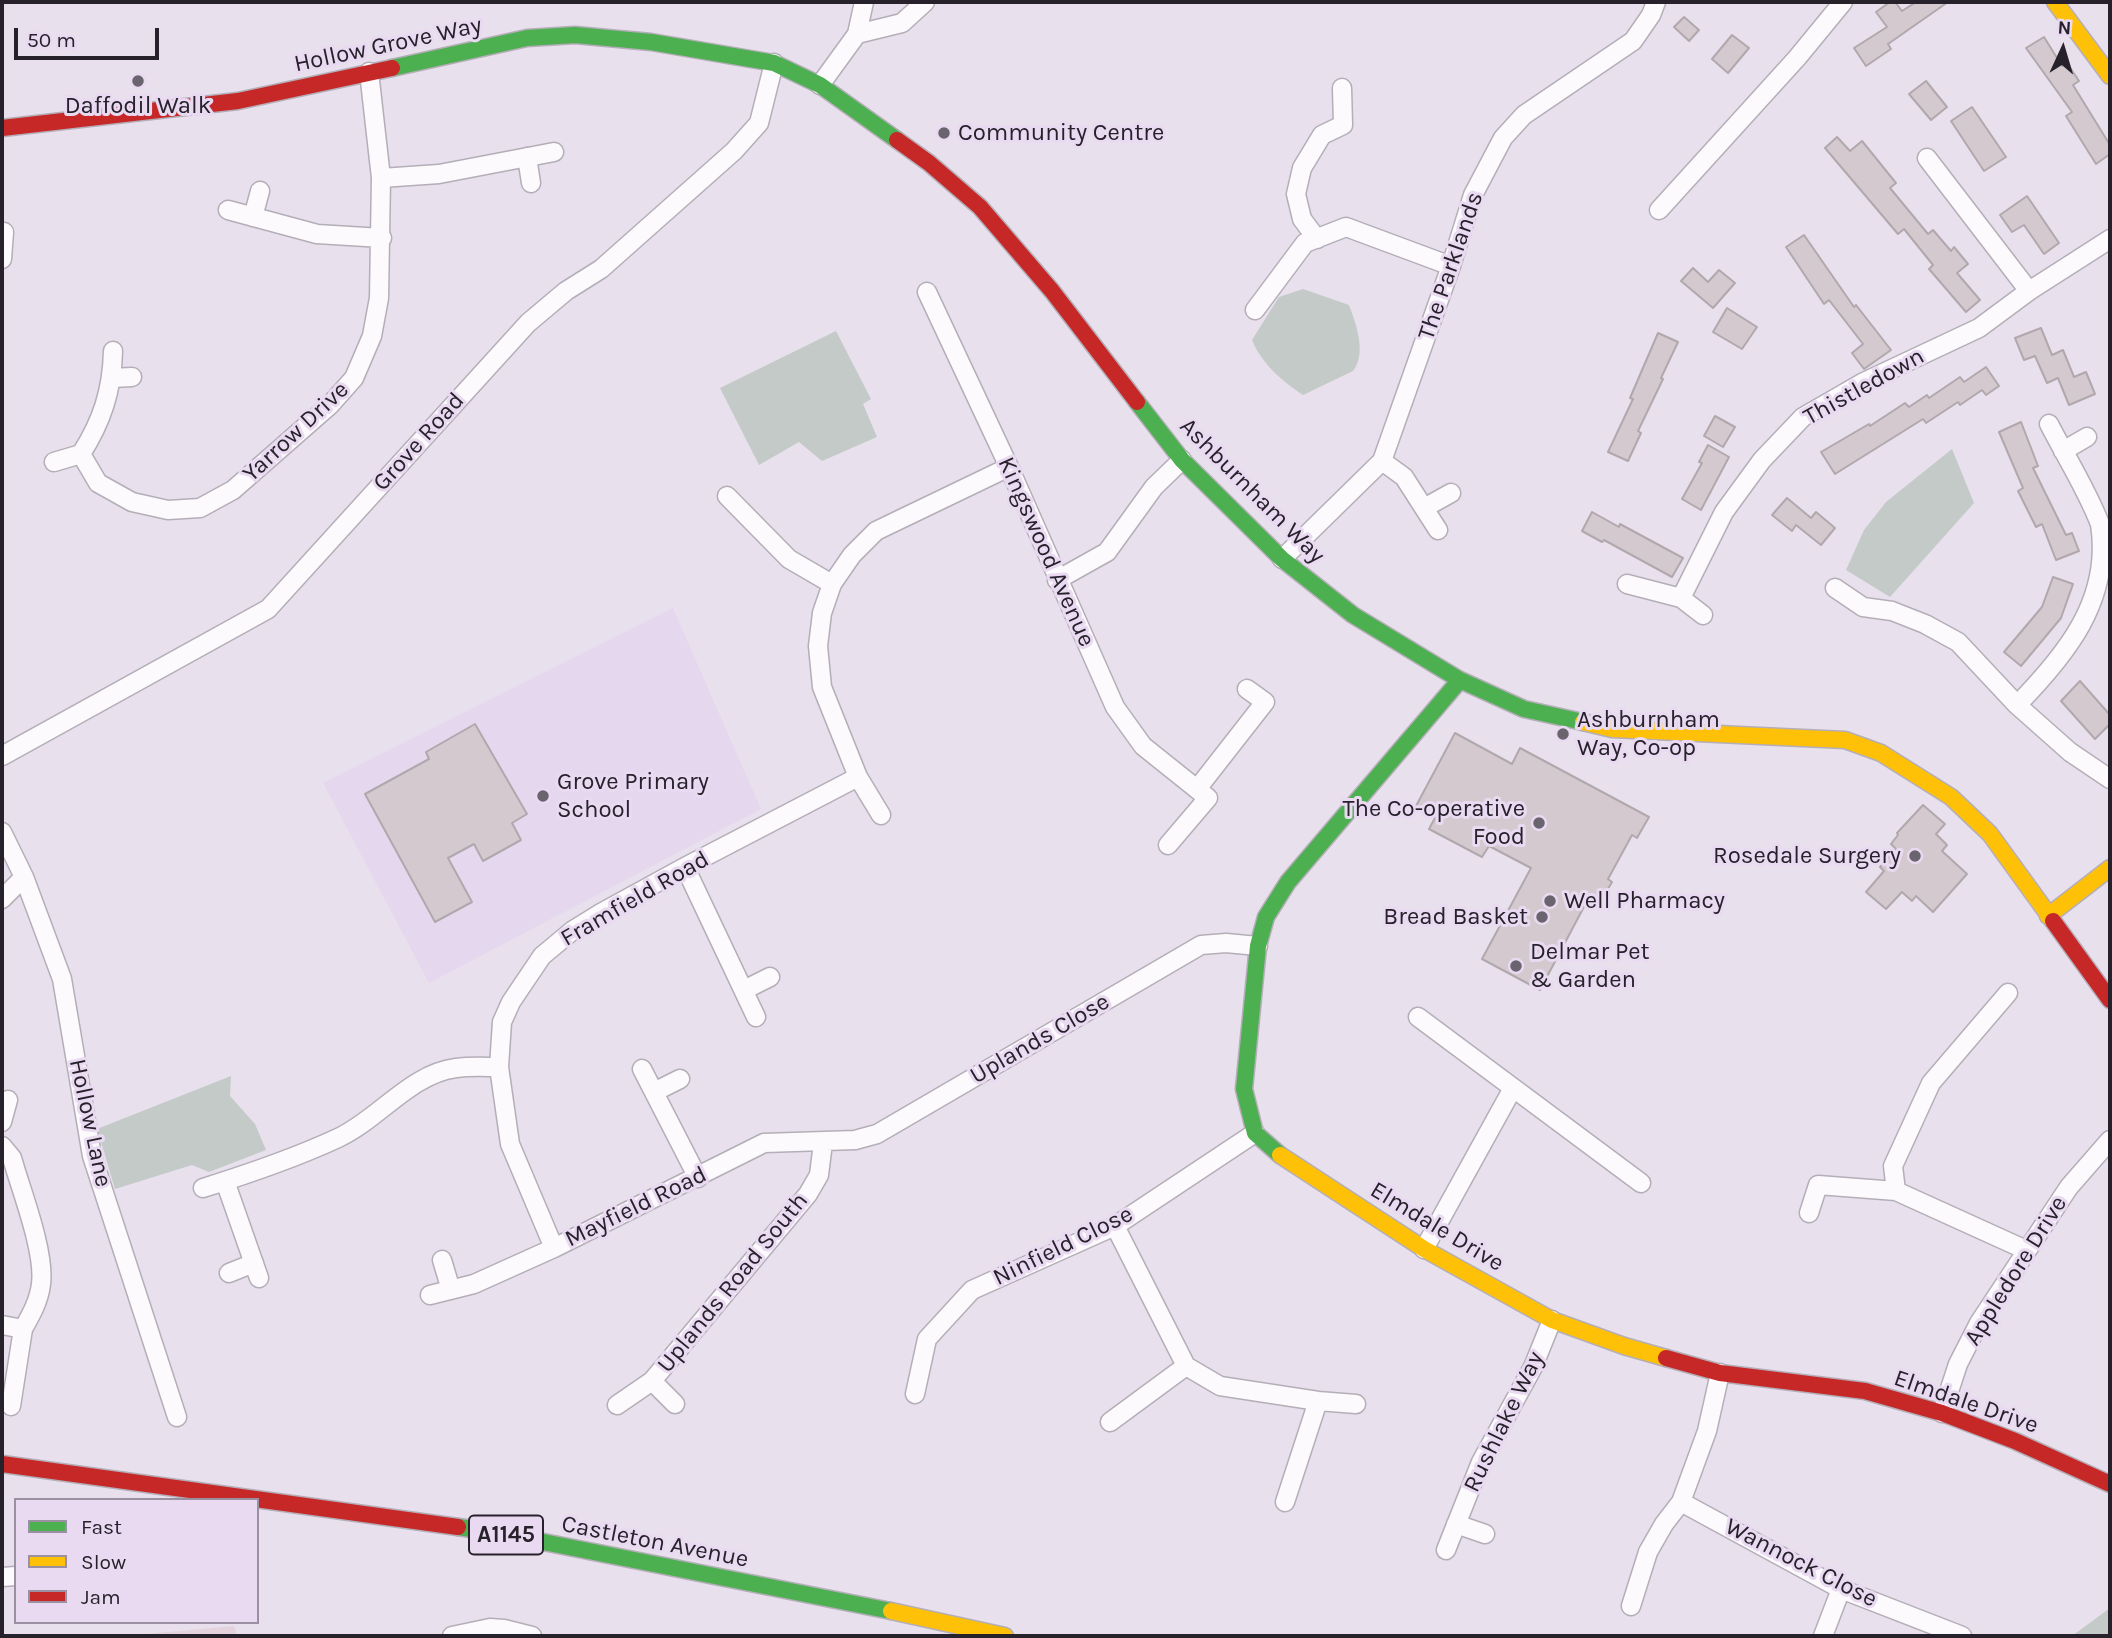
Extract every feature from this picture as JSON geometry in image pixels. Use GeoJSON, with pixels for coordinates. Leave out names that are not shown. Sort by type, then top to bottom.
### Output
{"type":"FeatureCollection","features":[{"type":"Feature","properties":{"kind":"street"},"geometry":{"type":"LineString","coordinates":[[820,85],[857,34],[864,2]]}},
{"type":"Feature","properties":{"kind":"street"},"geometry":{"type":"LineString","coordinates":[[857,34],[902,23],[925,2]]}},
{"type":"Feature","properties":{"kind":"street","name":"The Parklands"},"geometry":{"type":"LineString","coordinates":[[1282,559],[1382,461],[1451,266],[1473,195],[1503,138],[1524,115],[1633,41],[1651,15],[1656,2]]}},
{"type":"Feature","properties":{"kind":"street"},"geometry":{"type":"LineString","coordinates":[[1659,210],[1797,58],[1843,2]]}},
{"type":"Feature","properties":{"kind":"street"},"geometry":{"type":"LineString","coordinates":[[2055,2],[2110,76]]}},
{"type":"Feature","properties":{"kind":"street","name":"Hollow Grove Way"},"geometry":{"type":"LineString","coordinates":[[2,128],[239,101],[527,38],[575,35],[651,42],[774,63],[820,85]]}},
{"type":"Feature","properties":{"kind":"street","name":"Grove Road"},"geometry":{"type":"LineString","coordinates":[[2,756],[268,609],[528,323],[566,291],[601,269],[734,151],[759,123],[774,63]]}},
{"type":"Feature","properties":{"kind":"street","name":"Yarrow Drive"},"geometry":{"type":"LineString","coordinates":[[81,454],[98,483],[132,502],[168,510],[200,508],[233,490],[330,405],[354,378],[372,336],[379,298],[382,238],[381,178],[369,72]]}},
{"type":"Feature","properties":{"kind":"street","name":"Ashburnham Way"},"geometry":{"type":"LineString","coordinates":[[820,85],[929,163],[980,207],[1052,290],[1182,460],[1282,559],[1353,615],[1460,680],[1524,709],[1612,729],[1845,740],[1881,753],[1951,797],[1990,834],[2110,1000]]}},
{"type":"Feature","properties":{"kind":"street"},"geometry":{"type":"LineString","coordinates":[[1317,239],[1302,219],[1296,194],[1301,168],[1322,135],[1343,125],[1342,88]]}},
{"type":"Feature","properties":{"kind":"street"},"geometry":{"type":"LineString","coordinates":[[381,178],[439,174],[554,152]]}},
{"type":"Feature","properties":{"kind":"street"},"geometry":{"type":"LineString","coordinates":[[527,157],[531,183]]}},
{"type":"Feature","properties":{"kind":"street"},"geometry":{"type":"LineString","coordinates":[[1927,158],[2029,291]]}},
{"type":"Feature","properties":{"kind":"street"},"geometry":{"type":"LineString","coordinates":[[253,217],[260,191]]}},
{"type":"Feature","properties":{"kind":"street"},"geometry":{"type":"LineString","coordinates":[[228,210],[317,234],[382,238]]}},
{"type":"Feature","properties":{"kind":"street"},"geometry":{"type":"LineString","coordinates":[[1255,310],[1305,243],[1346,227],[1451,266]]}},
{"type":"Feature","properties":{"kind":"street"},"geometry":{"type":"LineString","coordinates":[[2,259],[4,232]]}},
{"type":"Feature","properties":{"kind":"street","name":"Thistledown"},"geometry":{"type":"LineString","coordinates":[[1681,598],[1724,512],[1762,460],[1803,417],[1862,383],[1979,328],[2029,291],[2110,239]]}},
{"type":"Feature","properties":{"kind":"street","name":"Kingswood Avenue"},"geometry":{"type":"LineString","coordinates":[[927,292],[1009,467],[1115,707],[1143,746],[1197,789]]}},
{"type":"Feature","properties":{"kind":"street"},"geometry":{"type":"LineString","coordinates":[[54,462],[81,454],[97,428],[112,379],[113,351]]}},
{"type":"Feature","properties":{"kind":"street"},"geometry":{"type":"LineString","coordinates":[[112,379],[132,377]]}},
{"type":"Feature","properties":{"kind":"street"},"geometry":{"type":"LineString","coordinates":[[2017,705],[2071,649],[2101,604],[2109,564],[2101,525],[2049,424]]}},
{"type":"Feature","properties":{"kind":"street"},"geometry":{"type":"LineString","coordinates":[[2063,451],[2087,438]]}},
{"type":"Feature","properties":{"kind":"street"},"geometry":{"type":"LineString","coordinates":[[1057,580],[1107,552],[1154,487],[1182,460]]}},
{"type":"Feature","properties":{"kind":"street"},"geometry":{"type":"LineString","coordinates":[[1382,461],[1404,477],[1438,530]]}},
{"type":"Feature","properties":{"kind":"street"},"geometry":{"type":"LineString","coordinates":[[881,815],[858,777],[822,687],[818,646],[822,613],[832,584],[852,555],[876,531],[1009,467]]}},
{"type":"Feature","properties":{"kind":"street"},"geometry":{"type":"LineString","coordinates":[[1424,508],[1451,493]]}},
{"type":"Feature","properties":{"kind":"street"},"geometry":{"type":"LineString","coordinates":[[727,496],[789,559],[832,584]]}},
{"type":"Feature","properties":{"kind":"street"},"geometry":{"type":"LineString","coordinates":[[1627,584],[1681,598],[1703,615]]}},
{"type":"Feature","properties":{"kind":"street"},"geometry":{"type":"LineString","coordinates":[[1835,588],[1863,607],[1892,611],[1925,624],[1958,642],[2017,705],[2070,752],[2110,779]]}},
{"type":"Feature","properties":{"kind":"street"},"geometry":{"type":"LineString","coordinates":[[1255,1133],[1244,1090],[1258,946],[1266,917],[1288,881],[1460,680]]}},
{"type":"Feature","properties":{"kind":"street"},"geometry":{"type":"LineString","coordinates":[[1168,845],[1208,798],[1197,789],[1265,702],[1247,689]]}},
{"type":"Feature","properties":{"kind":"street","name":"Framfield Road"},"geometry":{"type":"LineString","coordinates":[[554,1248],[510,1144],[499,1067],[502,1023],[511,1002],[542,957],[572,931],[685,867],[858,777]]}},
{"type":"Feature","properties":{"kind":"street","name":"Hollow Lane"},"geometry":{"type":"LineString","coordinates":[[2,832],[24,877],[62,979],[92,1156],[177,1417]]}},
{"type":"Feature","properties":{"kind":"street"},"geometry":{"type":"LineString","coordinates":[[685,867],[756,1017]]}},
{"type":"Feature","properties":{"kind":"street"},"geometry":{"type":"LineString","coordinates":[[2048,916],[2110,868]]}},
{"type":"Feature","properties":{"kind":"street"},"geometry":{"type":"LineString","coordinates":[[2,899],[24,877]]}},
{"type":"Feature","properties":{"kind":"street","name":"Uplands Close"},"geometry":{"type":"LineString","coordinates":[[823,1143],[855,1140],[877,1134],[1201,946],[1226,943],[1258,946]]}},
{"type":"Feature","properties":{"kind":"street"},"geometry":{"type":"LineString","coordinates":[[744,990],[770,977]]}},
{"type":"Feature","properties":{"kind":"street"},"geometry":{"type":"LineString","coordinates":[[1896,1191],[1893,1166],[1931,1083],[2008,993]]}},
{"type":"Feature","properties":{"kind":"street"},"geometry":{"type":"LineString","coordinates":[[1418,1017],[1641,1183]]}},
{"type":"Feature","properties":{"kind":"street"},"geometry":{"type":"LineString","coordinates":[[203,1188],[339,1138],[362,1125],[413,1085],[429,1077],[454,1068],[499,1067]]}},
{"type":"Feature","properties":{"kind":"street"},"geometry":{"type":"LineString","coordinates":[[642,1069],[698,1178]]}},
{"type":"Feature","properties":{"kind":"street"},"geometry":{"type":"LineString","coordinates":[[654,1093],[680,1079]]}},
{"type":"Feature","properties":{"kind":"street"},"geometry":{"type":"LineString","coordinates":[[1424,1249],[1513,1088]]}},
{"type":"Feature","properties":{"kind":"street"},"geometry":{"type":"LineString","coordinates":[[2,1122],[8,1100]]}},
{"type":"Feature","properties":{"kind":"street","name":"Ninfield Close"},"geometry":{"type":"LineString","coordinates":[[915,1394],[927,1339],[972,1290],[1115,1226],[1255,1133]]}},
{"type":"Feature","properties":{"kind":"street","name":"Elmdale Drive"},"geometry":{"type":"LineString","coordinates":[[1255,1133],[1286,1161],[1424,1249],[1552,1320],[1624,1346],[1720,1373],[1865,1391],[1942,1413],[2108,1477]]}},
{"type":"Feature","properties":{"kind":"street","name":"Appledore Drive"},"geometry":{"type":"LineString","coordinates":[[1942,1413],[1958,1364],[1979,1323],[2069,1187],[2110,1140]]}},
{"type":"Feature","properties":{"kind":"street","name":"Mayfield Road"},"geometry":{"type":"LineString","coordinates":[[430,1295],[474,1284],[554,1248],[764,1143],[823,1143]]}},
{"type":"Feature","properties":{"kind":"street","name":"Uplands Road South"},"geometry":{"type":"LineString","coordinates":[[617,1405],[652,1381],[808,1194],[818,1175],[823,1143]]}},
{"type":"Feature","properties":{"kind":"street"},"geometry":{"type":"LineString","coordinates":[[2,1146],[12,1158],[42,1265],[41,1284],[34,1309],[23,1329],[11,1406]]}},
{"type":"Feature","properties":{"kind":"street"},"geometry":{"type":"LineString","coordinates":[[225,1181],[257,1271],[229,1273]]}},
{"type":"Feature","properties":{"kind":"street"},"geometry":{"type":"LineString","coordinates":[[1810,1213],[1818,1185],[1896,1191],[2026,1250]]}},
{"type":"Feature","properties":{"kind":"street"},"geometry":{"type":"LineString","coordinates":[[1115,1226],[1186,1366],[1220,1386],[1356,1404]]}},
{"type":"Feature","properties":{"kind":"street"},"geometry":{"type":"LineString","coordinates":[[442,1260],[451,1290]]}},
{"type":"Feature","properties":{"kind":"street","name":"Rushlake Way"},"geometry":{"type":"LineString","coordinates":[[1446,1550],[1481,1462],[1533,1367],[1552,1320]]}},
{"type":"Feature","properties":{"kind":"street"},"geometry":{"type":"LineString","coordinates":[[2,1325],[23,1329]]}},
{"type":"Feature","properties":{"kind":"street"},"geometry":{"type":"LineString","coordinates":[[1110,1422],[1186,1366]]}},
{"type":"Feature","properties":{"kind":"street"},"geometry":{"type":"LineString","coordinates":[[1631,1606],[1648,1552],[1681,1502],[1706,1431],[1720,1373]]}},
{"type":"Feature","properties":{"kind":"street","name":"Uplands Road South"},"geometry":{"type":"LineString","coordinates":[[652,1381],[675,1404]]}},
{"type":"Feature","properties":{"kind":"street"},"geometry":{"type":"LineString","coordinates":[[1285,1502],[1318,1401]]}},
{"type":"Feature","properties":{"kind":"street","name":"Castleton Avenue"},"geometry":{"type":"LineString","coordinates":[[2,1464],[246,1498]]}},
{"type":"Feature","properties":{"kind":"street","name":"Castleton Avenue"},"geometry":{"type":"LineString","coordinates":[[259,1500],[498,1533],[1006,1636]]}},
{"type":"Feature","properties":{"kind":"street","name":"Wannock Close"},"geometry":{"type":"LineString","coordinates":[[1681,1502],[1841,1588],[1962,1636]]}},
{"type":"Feature","properties":{"kind":"street","name":"Rushlake Way"},"geometry":{"type":"LineString","coordinates":[[1455,1524],[1485,1534]]}},
{"type":"Feature","properties":{"kind":"street"},"geometry":{"type":"LineString","coordinates":[[1824,1636],[1841,1588]]}},
{"type":"Feature","properties":{"kind":"street"},"geometry":{"type":"LineString","coordinates":[[452,1636],[490,1628],[532,1636]]}},
{"type":"Feature","properties":{"kind":"shaded area"},"geometry":{"type":"Polygon","coordinates":[[[1303,289],[1349,305],[1360,347],[1353,371],[1303,395],[1273,371],[1252,340],[1279,297],[1303,289]]]}},
{"type":"Feature","properties":{"kind":"shaded area"},"geometry":{"type":"Polygon","coordinates":[[[836,331],[871,399],[863,404],[877,437],[822,461],[799,442],[759,465],[720,388],[836,331]]]}},
{"type":"Feature","properties":{"kind":"shaded area"},"geometry":{"type":"Polygon","coordinates":[[[1952,449],[1974,503],[1890,597],[1846,570],[1864,530],[1886,502],[1952,449]]]}},
{"type":"Feature","properties":{"kind":"shaded area","name":"Grove Primary School"},"geometry":{"type":"Polygon","coordinates":[[[673,608],[761,809],[429,983],[323,783],[673,608]]]}},
{"type":"Feature","properties":{"kind":"shaded area"},"geometry":{"type":"Polygon","coordinates":[[[231,1076],[230,1096],[255,1124],[266,1150],[209,1172],[192,1165],[115,1189],[97,1129],[231,1076]]]}},
{"type":"Feature","properties":{"kind":"shaded area"},"geometry":{"type":"Polygon","coordinates":[[[2110,1608],[2110,1636],[2072,1636],[2110,1608]]]}},
{"type":"Feature","properties":{"kind":"shaded area"},"geometry":{"type":"Polygon","coordinates":[[[234,1626],[237,1636],[123,1636],[234,1626]]]}},
{"type":"Feature","properties":{"kind":"building"},"geometry":{"type":"Polygon","coordinates":[[[1890,2],[1895,2],[1902,11],[1916,2],[1948,2],[1888,44],[1891,49],[1866,66],[1854,48],[1887,27],[1876,12],[1890,2]]]}},
{"type":"Feature","properties":{"kind":"building"},"geometry":{"type":"Polygon","coordinates":[[[1684,17],[1699,30],[1689,41],[1674,27],[1684,17]]]}},
{"type":"Feature","properties":{"kind":"building"},"geometry":{"type":"Polygon","coordinates":[[[1732,35],[1749,48],[1728,73],[1712,59],[1732,35]]]}},
{"type":"Feature","properties":{"kind":"building"},"geometry":{"type":"Polygon","coordinates":[[[2044,37],[2062,66],[2067,63],[2079,81],[2073,85],[2110,145],[2110,154],[2096,164],[2066,116],[2072,112],[2026,48],[2044,37]]]}},
{"type":"Feature","properties":{"kind":"building"},"geometry":{"type":"Polygon","coordinates":[[[1926,81],[1947,107],[1931,120],[1909,94],[1926,81]]]}},
{"type":"Feature","properties":{"kind":"building"},"geometry":{"type":"Polygon","coordinates":[[[1972,107],[2006,157],[1984,171],[1951,121],[1972,107]]]}},
{"type":"Feature","properties":{"kind":"building"},"geometry":{"type":"Polygon","coordinates":[[[1837,137],[1850,151],[1862,141],[1896,183],[1890,188],[1928,234],[1933,230],[1951,251],[1954,247],[1968,264],[1957,273],[1980,300],[1966,312],[1929,269],[1933,265],[1904,229],[1898,234],[1825,148],[1837,137]]]}},
{"type":"Feature","properties":{"kind":"building"},"geometry":{"type":"Polygon","coordinates":[[[2027,196],[2059,243],[2044,254],[2024,225],[2012,232],[2000,215],[2027,196]]]}},
{"type":"Feature","properties":{"kind":"building"},"geometry":{"type":"Polygon","coordinates":[[[1804,235],[1854,307],[1856,305],[1891,350],[1864,369],[1852,353],[1863,344],[1829,300],[1824,304],[1786,247],[1804,235]]]}},
{"type":"Feature","properties":{"kind":"building"},"geometry":{"type":"Polygon","coordinates":[[[1693,268],[1708,282],[1719,270],[1735,283],[1713,308],[1681,281],[1693,268]]]}},
{"type":"Feature","properties":{"kind":"building"},"geometry":{"type":"Polygon","coordinates":[[[1727,308],[1757,327],[1742,349],[1713,332],[1727,308]]]}},
{"type":"Feature","properties":{"kind":"building"},"geometry":{"type":"Polygon","coordinates":[[[2041,328],[2052,355],[2063,350],[2074,377],[2086,372],[2095,394],[2069,405],[2058,378],[2047,383],[2035,356],[2024,360],[2015,338],[2041,328]]]}},
{"type":"Feature","properties":{"kind":"building"},"geometry":{"type":"Polygon","coordinates":[[[1658,333],[1678,342],[1638,431],[1641,433],[1628,461],[1608,452],[1633,399],[1630,398],[1658,333]]]}},
{"type":"Feature","properties":{"kind":"building"},"geometry":{"type":"Polygon","coordinates":[[[1986,367],[1999,386],[1986,395],[1982,390],[1960,405],[1958,402],[1926,423],[1923,419],[1835,474],[1821,452],[1869,424],[1870,426],[1905,403],[1909,407],[1927,395],[1929,398],[1960,377],[1964,382],[1986,367]]]}},
{"type":"Feature","properties":{"kind":"building"},"geometry":{"type":"Polygon","coordinates":[[[1715,416],[1735,427],[1723,447],[1704,436],[1715,416]]]}},
{"type":"Feature","properties":{"kind":"building"},"geometry":{"type":"Polygon","coordinates":[[[2021,422],[2038,466],[2033,468],[2066,535],[2072,533],[2079,551],[2056,560],[2042,524],[2036,527],[2018,491],[2023,488],[1999,432],[2021,422]]]}},
{"type":"Feature","properties":{"kind":"building"},"geometry":{"type":"Polygon","coordinates":[[[1708,445],[1729,457],[1701,510],[1682,499],[1702,463],[1699,462],[1708,445]]]}},
{"type":"Feature","properties":{"kind":"building"},"geometry":{"type":"Polygon","coordinates":[[[1787,498],[1811,518],[1816,512],[1835,528],[1821,545],[1796,525],[1792,531],[1772,515],[1787,498]]]}},
{"type":"Feature","properties":{"kind":"building"},"geometry":{"type":"Polygon","coordinates":[[[1592,512],[1683,558],[1672,577],[1582,531],[1592,512]]]}},
{"type":"Feature","properties":{"kind":"building"},"geometry":{"type":"Polygon","coordinates":[[[2053,577],[2073,584],[2061,618],[2021,666],[2004,652],[2042,607],[2053,577]]]}},
{"type":"Feature","properties":{"kind":"building"},"geometry":{"type":"Polygon","coordinates":[[[2080,681],[2110,715],[2110,724],[2095,739],[2061,701],[2080,681]]]}},
{"type":"Feature","properties":{"kind":"building"},"geometry":{"type":"Polygon","coordinates":[[[475,724],[527,814],[512,823],[521,840],[483,861],[474,844],[448,858],[472,902],[435,922],[365,794],[429,759],[426,752],[475,724]]]}},
{"type":"Feature","properties":{"kind":"building","name":"The Co-operative Food"},"geometry":{"type":"Polygon","coordinates":[[[1455,733],[1512,764],[1520,748],[1649,817],[1637,838],[1632,835],[1608,879],[1612,882],[1598,906],[1587,901],[1540,990],[1482,959],[1531,868],[1489,846],[1482,857],[1429,829],[1436,816],[1416,806],[1455,733]]]}},
{"type":"Feature","properties":{"kind":"building","name":"Rosedale Surgery"},"geometry":{"type":"Polygon","coordinates":[[[1923,805],[1945,824],[1936,834],[1947,845],[1942,851],[1967,874],[1933,912],[1916,896],[1912,901],[1902,892],[1886,909],[1866,892],[1884,871],[1880,867],[1896,849],[1891,844],[1897,833],[1923,805]]]}},
{"type":"Feature","properties":{"kind":"traffic: fast"},"geometry":{"type":"LineString","coordinates":[[392,68],[527,38],[575,35],[651,42],[774,63],[820,85],[897,140]]}},
{"type":"Feature","properties":{"kind":"traffic: fast"},"geometry":{"type":"LineString","coordinates":[[1137,402],[1182,460],[1282,559],[1353,615],[1460,680],[1524,709],[1583,722]]}},
{"type":"Feature","properties":{"kind":"traffic: fast"},"geometry":{"type":"LineString","coordinates":[[1280,1155],[1255,1133],[1244,1089],[1258,946],[1266,917],[1288,882],[1460,680]]}},
{"type":"Feature","properties":{"kind":"traffic: fast"},"geometry":{"type":"LineString","coordinates":[[458,1527],[891,1611]]}},
{"type":"Feature","properties":{"kind":"traffic: slow"},"geometry":{"type":"LineString","coordinates":[[2055,2],[2110,76]]}},
{"type":"Feature","properties":{"kind":"traffic: slow"},"geometry":{"type":"LineString","coordinates":[[1583,722],[1612,729],[1845,740],[1881,753],[1951,797],[1990,834],[2053,921]]}},
{"type":"Feature","properties":{"kind":"traffic: slow"},"geometry":{"type":"LineString","coordinates":[[2048,916],[2110,868]]}},
{"type":"Feature","properties":{"kind":"traffic: slow"},"geometry":{"type":"LineString","coordinates":[[1280,1155],[1424,1249],[1552,1320],[1666,1358]]}},
{"type":"Feature","properties":{"kind":"traffic: slow"},"geometry":{"type":"LineString","coordinates":[[891,1611],[1005,1636]]}},
{"type":"Feature","properties":{"kind":"traffic: jam"},"geometry":{"type":"LineString","coordinates":[[2,128],[238,101],[392,68]]}},
{"type":"Feature","properties":{"kind":"traffic: jam"},"geometry":{"type":"LineString","coordinates":[[897,140],[929,163],[980,207],[1052,291],[1137,402]]}},
{"type":"Feature","properties":{"kind":"traffic: jam"},"geometry":{"type":"LineString","coordinates":[[2053,921],[2110,1000]]}},
{"type":"Feature","properties":{"kind":"traffic: jam"},"geometry":{"type":"LineString","coordinates":[[1666,1358],[1720,1373],[1865,1391],[1942,1413],[2015,1441],[2110,1484]]}},
{"type":"Feature","properties":{"kind":"traffic: jam"},"geometry":{"type":"LineString","coordinates":[[2,1464],[248,1498]]}},
{"type":"Feature","properties":{"kind":"traffic: jam"},"geometry":{"type":"LineString","coordinates":[[259,1500],[458,1527]]}},
{"type":"Feature","properties":{"kind":"place","name":"Daffodil Walk"},"geometry":{"type":"Point","coordinates":[138,81]}},
{"type":"Feature","properties":{"kind":"place","name":"Community Centre"},"geometry":{"type":"Point","coordinates":[944,133]}},
{"type":"Feature","properties":{"kind":"place","name":"Ashburnham Way, Co-op"},"geometry":{"type":"Point","coordinates":[1563,734]}},
{"type":"Feature","properties":{"kind":"place","name":"Grove Primary School"},"geometry":{"type":"Point","coordinates":[543,796]}},
{"type":"Feature","properties":{"kind":"place","name":"The Co-operative Food"},"geometry":{"type":"Point","coordinates":[1539,823]}},
{"type":"Feature","properties":{"kind":"place","name":"Rosedale Surgery"},"geometry":{"type":"Point","coordinates":[1915,856]}},
{"type":"Feature","properties":{"kind":"place","name":"Well Pharmacy"},"geometry":{"type":"Point","coordinates":[1550,901]}},
{"type":"Feature","properties":{"kind":"place","name":"Bread Basket"},"geometry":{"type":"Point","coordinates":[1542,917]}},
{"type":"Feature","properties":{"kind":"place","name":"Delmar Pet & Garden"},"geometry":{"type":"Point","coordinates":[1516,966]}}]}
